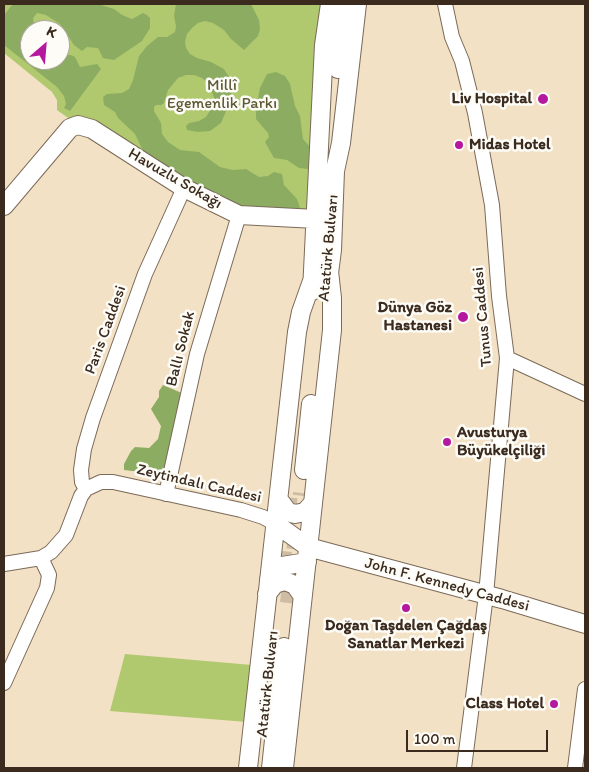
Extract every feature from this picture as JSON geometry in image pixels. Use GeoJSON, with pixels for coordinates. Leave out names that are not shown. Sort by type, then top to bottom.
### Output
{"type":"FeatureCollection","features":[{"type":"Feature","properties":{"kind":"main road","name":"Atatürk Bulvarı"},"geometry":{"type":"LineString","coordinates":[[296,497],[297,332],[301,312],[312,281],[324,46],[330,4]]}},
{"type":"Feature","properties":{"kind":"main road"},"geometry":{"type":"LineString","coordinates":[[335,171],[331,157],[330,139],[344,4]]}},
{"type":"Feature","properties":{"kind":"main road","name":"Atatürk Bulvarı"},"geometry":{"type":"LineString","coordinates":[[296,497],[332,330],[332,298],[329,271],[335,171],[341,143],[357,4]]}},
{"type":"Feature","properties":{"kind":"main road","name":"Havuzlu Sokağı"},"geometry":{"type":"LineString","coordinates":[[4,206],[70,128],[78,125],[92,129],[184,188],[240,215],[316,219]]}},
{"type":"Feature","properties":{"kind":"main road"},"geometry":{"type":"LineString","coordinates":[[284,768],[281,594],[276,524],[296,497]]}},
{"type":"Feature","properties":{"kind":"main road"},"geometry":{"type":"LineString","coordinates":[[248,768],[281,594],[307,554],[296,497]]}},
{"type":"Feature","properties":{"kind":"main road"},"geometry":{"type":"LineString","coordinates":[[276,524],[307,554]]}},
{"type":"Feature","properties":{"kind":"main road"},"geometry":{"type":"LineString","coordinates":[[281,594],[274,572],[307,554]]}},
{"type":"Feature","properties":{"kind":"main road","name":"John F. Kennedy Caddesi"},"geometry":{"type":"LineString","coordinates":[[307,554],[486,595],[585,624]]}},
{"type":"Feature","properties":{"kind":"main road","name":"Atatürk Bulvarı"},"geometry":{"type":"LineString","coordinates":[[259,768],[281,594]]}},
{"type":"Feature","properties":{"kind":"main road","name":"Atatürk Bulvarı"},"geometry":{"type":"LineString","coordinates":[[271,768],[281,594]]}},
{"type":"Feature","properties":{"kind":"street","name":"Tunus Caddesi"},"geometry":{"type":"LineString","coordinates":[[444,8],[452,37],[462,61],[476,113],[492,205],[499,296],[507,358],[486,595],[464,768]]}},
{"type":"Feature","properties":{"kind":"street","name":"Paris Caddesi"},"geometry":{"type":"LineString","coordinates":[[86,489],[82,482],[80,470],[93,418],[145,274],[184,188]]}},
{"type":"Feature","properties":{"kind":"street","name":"Ballı Sokak"},"geometry":{"type":"LineString","coordinates":[[166,494],[197,354],[240,215]]}},
{"type":"Feature","properties":{"kind":"street"},"geometry":{"type":"LineString","coordinates":[[507,358],[585,394]]}},
{"type":"Feature","properties":{"kind":"street","name":"Zeytindalı Caddesi"},"geometry":{"type":"LineString","coordinates":[[86,489],[101,482],[113,482],[241,510],[263,517],[276,524]]}},
{"type":"Feature","properties":{"kind":"street"},"geometry":{"type":"LineString","coordinates":[[7,562],[41,558],[56,548],[66,535],[78,501],[86,489]]}},
{"type":"Feature","properties":{"kind":"street"},"geometry":{"type":"LineString","coordinates":[[4,683],[47,588],[49,574],[41,558]]}},
{"type":"Feature","properties":{"kind":"street"},"geometry":{"type":"LineString","coordinates":[[575,768],[585,689]]}},
{"type":"Feature","properties":{"kind":"green space","name":"Millî Egemenlik Parkı"},"geometry":{"type":"Polygon","coordinates":[[[4,4],[329,4],[316,219],[239,215],[78,125],[57,110],[57,100],[52,92],[25,70],[70,70],[70,20],[20,20],[20,66],[4,53],[4,4]]]}},
{"type":"Feature","properties":{"kind":"green space"},"geometry":{"type":"Polygon","coordinates":[[[13,4],[98,4],[114,9],[132,19],[143,13],[150,18],[150,28],[142,41],[114,60],[103,58],[98,48],[87,47],[82,51],[74,45],[70,39],[70,20],[54,20],[46,15],[37,13],[33,20],[20,20],[20,58],[4,45],[4,15],[13,4]]]}},
{"type":"Feature","properties":{"kind":"green space"},"geometry":{"type":"Polygon","coordinates":[[[176,4],[251,4],[259,20],[260,29],[258,36],[244,50],[224,30],[213,23],[205,21],[198,23],[192,28],[187,34],[186,48],[190,54],[197,58],[211,62],[224,69],[231,80],[232,92],[230,102],[221,123],[210,131],[198,132],[187,130],[186,126],[189,123],[206,117],[214,104],[214,97],[208,83],[202,78],[186,75],[178,78],[168,90],[164,103],[154,107],[154,111],[161,123],[162,134],[168,142],[180,150],[199,152],[220,167],[233,170],[246,169],[259,177],[268,176],[274,172],[282,174],[284,185],[297,199],[301,211],[239,209],[187,182],[145,155],[135,134],[118,118],[115,112],[104,105],[103,97],[107,94],[122,93],[129,89],[139,56],[147,46],[158,37],[167,37],[175,32],[174,16],[176,4]]]}},
{"type":"Feature","properties":{"kind":"green space"},"geometry":{"type":"Polygon","coordinates":[[[70,55],[75,57],[80,67],[97,64],[101,69],[70,111],[64,108],[66,104],[64,96],[57,87],[36,70],[70,70],[70,55]]]}},
{"type":"Feature","properties":{"kind":"green space"},"geometry":{"type":"Polygon","coordinates":[[[276,72],[285,76],[290,84],[295,106],[300,116],[303,139],[309,146],[308,169],[299,168],[287,160],[274,158],[265,142],[269,137],[268,133],[256,119],[260,88],[267,74],[276,72]]]}},
{"type":"Feature","properties":{"kind":"green space"},"geometry":{"type":"Polygon","coordinates":[[[163,385],[184,394],[166,465],[158,474],[124,470],[124,464],[135,447],[149,448],[158,439],[161,426],[151,409],[159,397],[159,391],[163,385]]]}},
{"type":"Feature","properties":{"kind":"green space"},"geometry":{"type":"Polygon","coordinates":[[[125,654],[252,665],[247,722],[110,711],[125,654]]]}},
{"type":"Feature","properties":{"kind":"tunnel"},"geometry":{"type":"LineString","coordinates":[[281,569],[289,493]]}},
{"type":"Feature","properties":{"kind":"tunnel"},"geometry":{"type":"LineString","coordinates":[[289,603],[302,493]]}},
{"type":"Feature","properties":{"kind":"place","name":"Liv Hospital"},"geometry":{"type":"Point","coordinates":[543,99]}},
{"type":"Feature","properties":{"kind":"place","name":"Midas Hotel"},"geometry":{"type":"Point","coordinates":[459,145]}},
{"type":"Feature","properties":{"kind":"place","name":"Dünya Göz Hastanesi"},"geometry":{"type":"Point","coordinates":[463,317]}},
{"type":"Feature","properties":{"kind":"place","name":"Avusturya Büyükelçiliği"},"geometry":{"type":"Point","coordinates":[447,442]}},
{"type":"Feature","properties":{"kind":"place","name":"Doğan Taşdelen Çağdaş Sanatlar Merkezi"},"geometry":{"type":"Point","coordinates":[406,608]}},
{"type":"Feature","properties":{"kind":"place","name":"Class Hotel"},"geometry":{"type":"Point","coordinates":[554,704]}}]}
